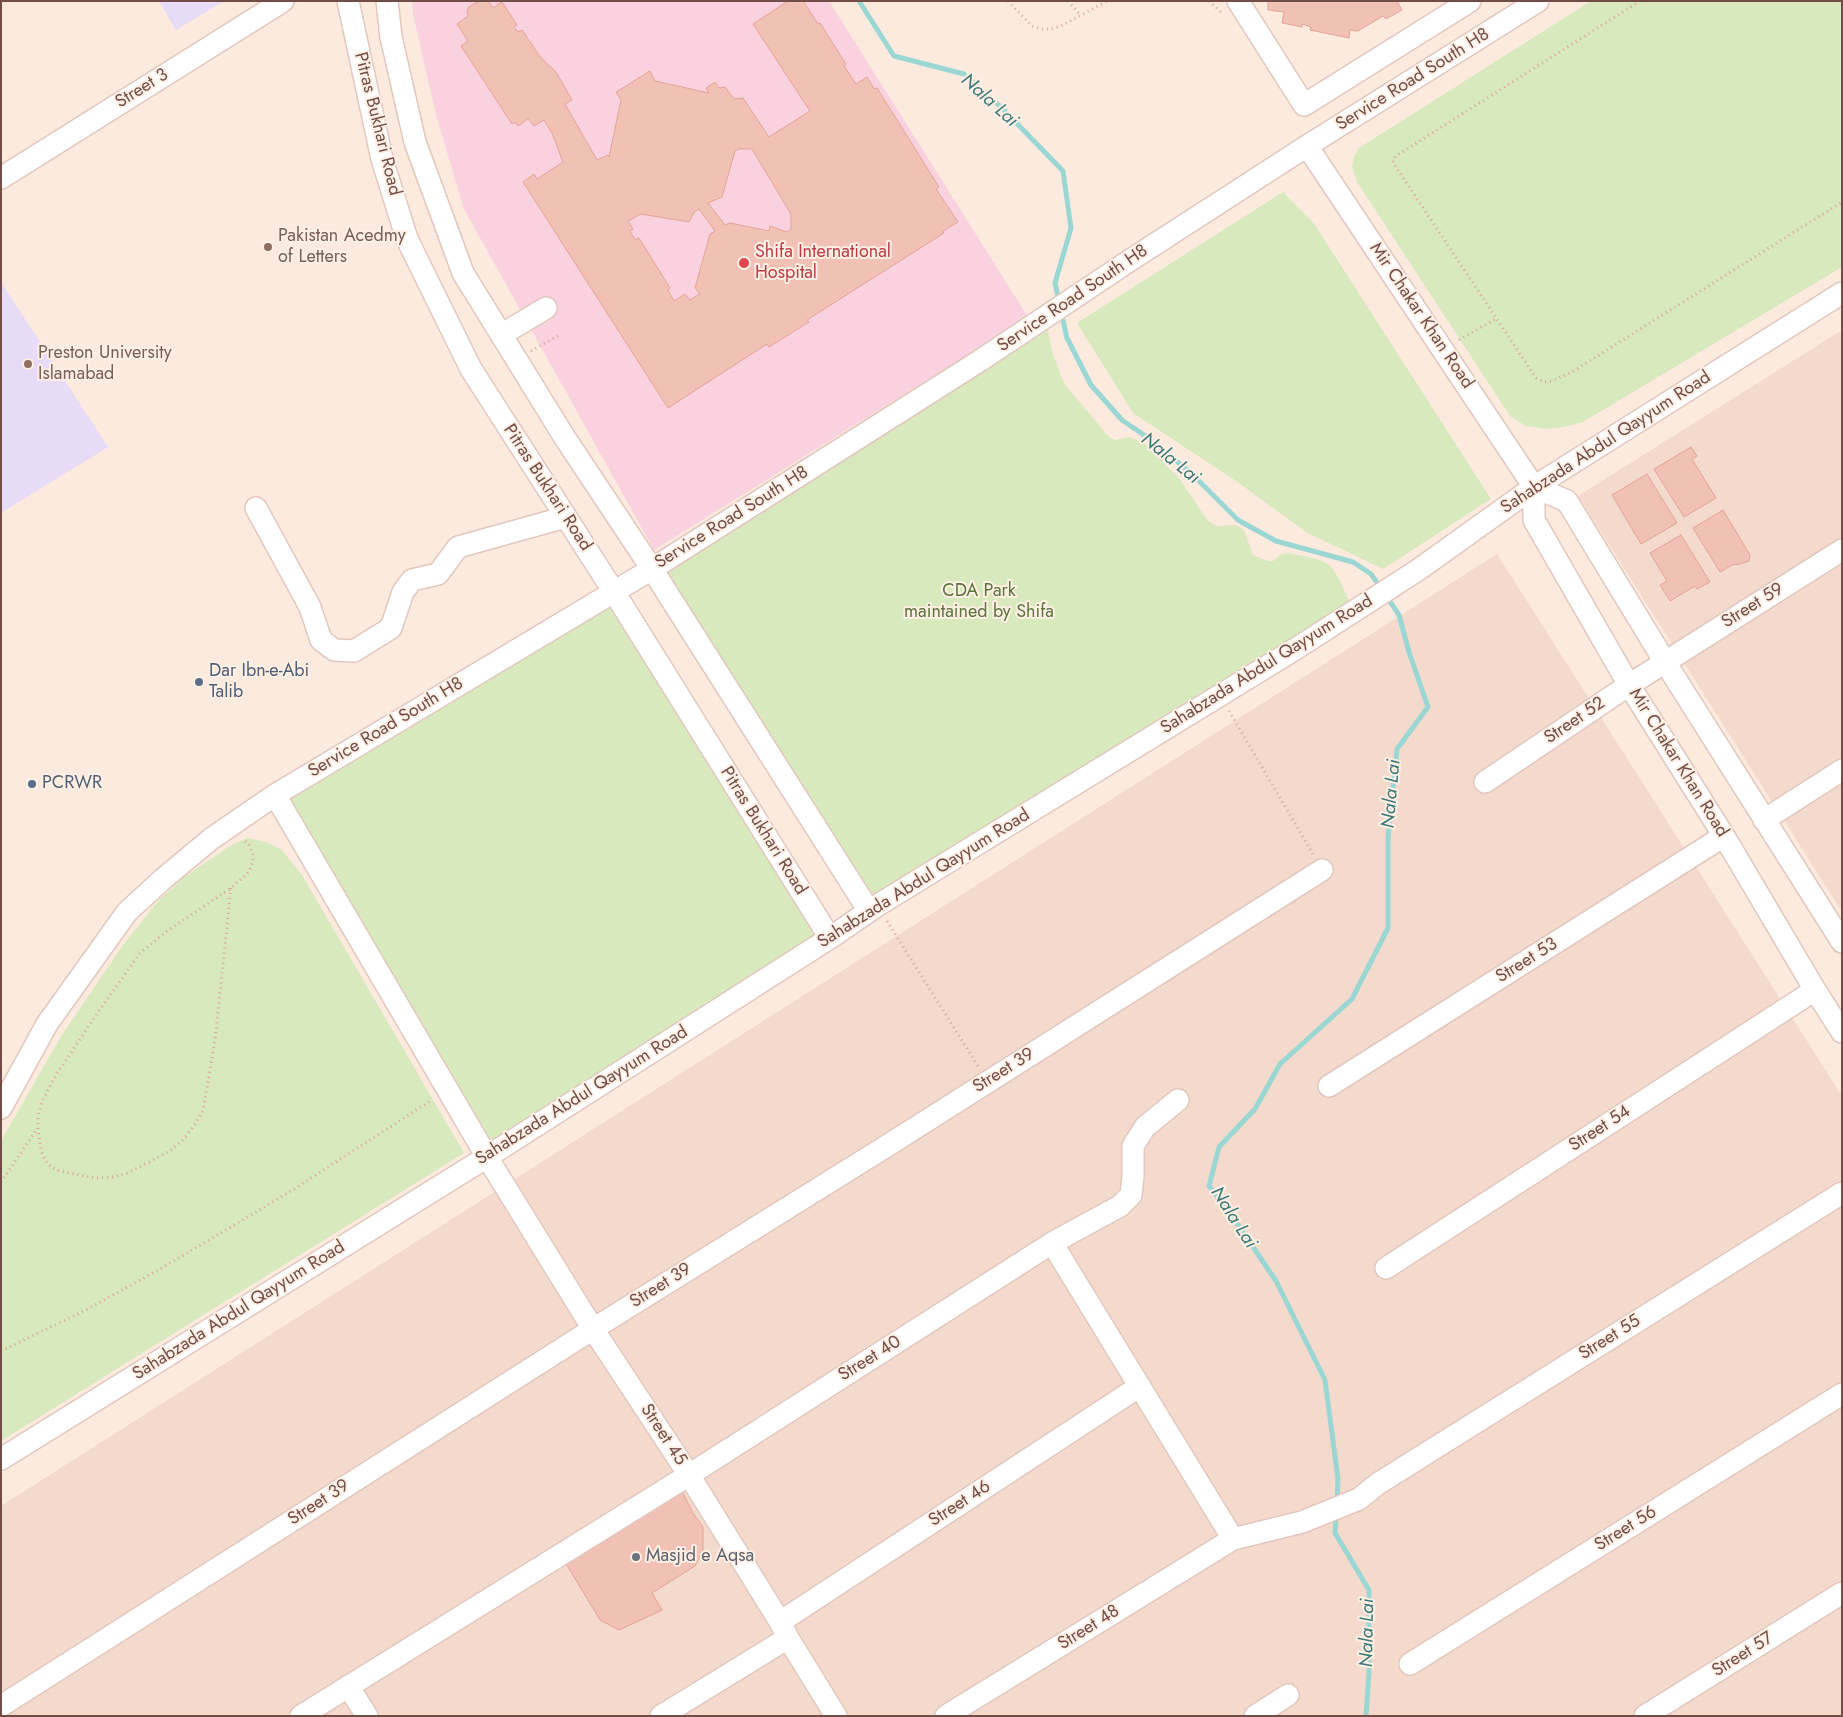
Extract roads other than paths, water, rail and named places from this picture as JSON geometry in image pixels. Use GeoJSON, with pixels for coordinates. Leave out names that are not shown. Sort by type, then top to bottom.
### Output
{"type":"FeatureCollection","features":[{"type":"Feature","properties":{"kind":"street","name":"Street 3"},"geometry":{"type":"LineString","coordinates":[[1,178],[282,1]]}},
{"type":"Feature","properties":{"kind":"street","name":"Pitras Bukhari Road"},"geometry":{"type":"LineString","coordinates":[[348,1],[382,159],[407,239],[471,369],[614,592],[830,938]]}},
{"type":"Feature","properties":{"kind":"street","name":"Pitras Bukhari Road"},"geometry":{"type":"LineString","coordinates":[[387,1],[392,37],[415,142],[462,273],[565,438],[873,908]]}},
{"type":"Feature","properties":{"kind":"street"},"geometry":{"type":"LineString","coordinates":[[1238,1],[1304,105],[1470,1]]}},
{"type":"Feature","properties":{"kind":"street","name":"Service Road South H8"},"geometry":{"type":"LineString","coordinates":[[1,1108],[47,1024],[127,912],[211,839],[275,795],[652,569],[981,360],[1129,261],[1307,146],[1538,1]]}},
{"type":"Feature","properties":{"kind":"street","name":"Mir Chakar Khan Road"},"geometry":{"type":"LineString","coordinates":[[1307,146],[1534,487],[1534,520],[1629,685],[1724,836],[1842,1032]]}},
{"type":"Feature","properties":{"kind":"street","name":"Sahabzada Abdul Qayyum Road"},"geometry":{"type":"LineString","coordinates":[[1,1459],[487,1157],[830,938],[873,908],[1219,694],[1297,648],[1418,570],[1534,487],[1842,293]]}},
{"type":"Feature","properties":{"kind":"street"},"geometry":{"type":"LineString","coordinates":[[501,335],[546,308]]}},
{"type":"Feature","properties":{"kind":"street"},"geometry":{"type":"LineString","coordinates":[[1534,487],[1567,501],[1665,662],[1842,942]]}},
{"type":"Feature","properties":{"kind":"street"},"geometry":{"type":"LineString","coordinates":[[256,508],[310,606],[321,640],[334,650],[354,651],[391,628],[403,592],[412,580],[438,574],[458,547],[566,517]]}},
{"type":"Feature","properties":{"kind":"street","name":"Street 59"},"geometry":{"type":"LineString","coordinates":[[1665,662],[1842,550]]}},
{"type":"Feature","properties":{"kind":"street","name":"Street 52"},"geometry":{"type":"LineString","coordinates":[[1485,782],[1665,662]]}},
{"type":"Feature","properties":{"kind":"street"},"geometry":{"type":"LineString","coordinates":[[1764,820],[1842,770]]}},
{"type":"Feature","properties":{"kind":"street","name":"Street 45"},"geometry":{"type":"LineString","coordinates":[[275,795],[487,1157],[593,1329],[689,1475],[836,1716]]}},
{"type":"Feature","properties":{"kind":"street","name":"Street 53"},"geometry":{"type":"LineString","coordinates":[[1329,1086],[1724,836]]}},
{"type":"Feature","properties":{"kind":"street","name":"Street 39"},"geometry":{"type":"LineString","coordinates":[[1,1706],[593,1329],[1322,870]]}},
{"type":"Feature","properties":{"kind":"street","name":"Street 54"},"geometry":{"type":"LineString","coordinates":[[1386,1268],[1815,990]]}},
{"type":"Feature","properties":{"kind":"street","name":"Street 40"},"geometry":{"type":"LineString","coordinates":[[301,1716],[689,1475],[1052,1243],[1120,1206],[1131,1195],[1133,1146],[1145,1128],[1178,1100]]}},
{"type":"Feature","properties":{"kind":"street","name":"Street 55"},"geometry":{"type":"LineString","coordinates":[[1325,1512],[1360,1500],[1379,1483],[1842,1193]]}},
{"type":"Feature","properties":{"kind":"street"},"geometry":{"type":"LineString","coordinates":[[1052,1243],[1233,1540]]}},
{"type":"Feature","properties":{"kind":"street","name":"Street 46"},"geometry":{"type":"LineString","coordinates":[[661,1716],[1140,1386]]}},
{"type":"Feature","properties":{"kind":"street","name":"Street 56"},"geometry":{"type":"LineString","coordinates":[[1410,1664],[1842,1394]]}},
{"type":"Feature","properties":{"kind":"street","name":"Street 48"},"geometry":{"type":"LineString","coordinates":[[946,1716],[1233,1540],[1302,1522],[1325,1512]]}},
{"type":"Feature","properties":{"kind":"street","name":"Street 57"},"geometry":{"type":"LineString","coordinates":[[1645,1716],[1842,1594]]}},
{"type":"Feature","properties":{"kind":"street"},"geometry":{"type":"LineString","coordinates":[[348,1686],[367,1716]]}},
{"type":"Feature","properties":{"kind":"street"},"geometry":{"type":"LineString","coordinates":[[1255,1716],[1288,1695]]}},
{"type":"Feature","properties":{"kind":"waterway","name":"Nala Lai"},"geometry":{"type":"LineString","coordinates":[[859,1],[894,56],[964,74],[1002,108],[1063,171],[1071,228],[1055,283],[1059,301]]}},
{"type":"Feature","properties":{"kind":"waterway","name":"Nala Lai"},"geometry":{"type":"LineString","coordinates":[[1061,312],[1067,338],[1091,385],[1122,420],[1154,442],[1192,474],[1238,520],[1276,541],[1353,562],[1371,574],[1381,588]]}},
{"type":"Feature","properties":{"kind":"waterway","name":"Nala Lai"},"geometry":{"type":"LineString","coordinates":[[1337,1503],[1338,1479],[1325,1380],[1276,1281],[1228,1210],[1209,1186],[1219,1147],[1255,1109],[1280,1064],[1352,999],[1388,928],[1388,838],[1397,749],[1428,707],[1409,652],[1399,615],[1387,597]]}},
{"type":"Feature","properties":{"kind":"waterway","name":"Nala Lai"},"geometry":{"type":"LineString","coordinates":[[1336,1514],[1335,1533],[1369,1590],[1369,1672],[1366,1716]]}},
{"type":"Feature","properties":{"kind":"place","name":"Pakistan Acedmy of Letters"},"geometry":{"type":"Point","coordinates":[268,247]}},
{"type":"Feature","properties":{"kind":"place","name":"Shifa International Hospital"},"geometry":{"type":"Point","coordinates":[744,263]}},
{"type":"Feature","properties":{"kind":"place","name":"Preston University Islamabad"},"geometry":{"type":"Point","coordinates":[28,364]}},
{"type":"Feature","properties":{"kind":"place","name":"Dar Ibn-e-Abi Talib"},"geometry":{"type":"Point","coordinates":[199,682]}},
{"type":"Feature","properties":{"kind":"place","name":"PCRWR"},"geometry":{"type":"Point","coordinates":[32,784]}},
{"type":"Feature","properties":{"kind":"place","name":"Masjid e Aqsa"},"geometry":{"type":"Point","coordinates":[636,1557]}},
{"type":"Feature","properties":{"kind":"park label","name":"CDA Park maintained by Shifa"},"geometry":{"type":"Point","coordinates":[979,602]}}]}
